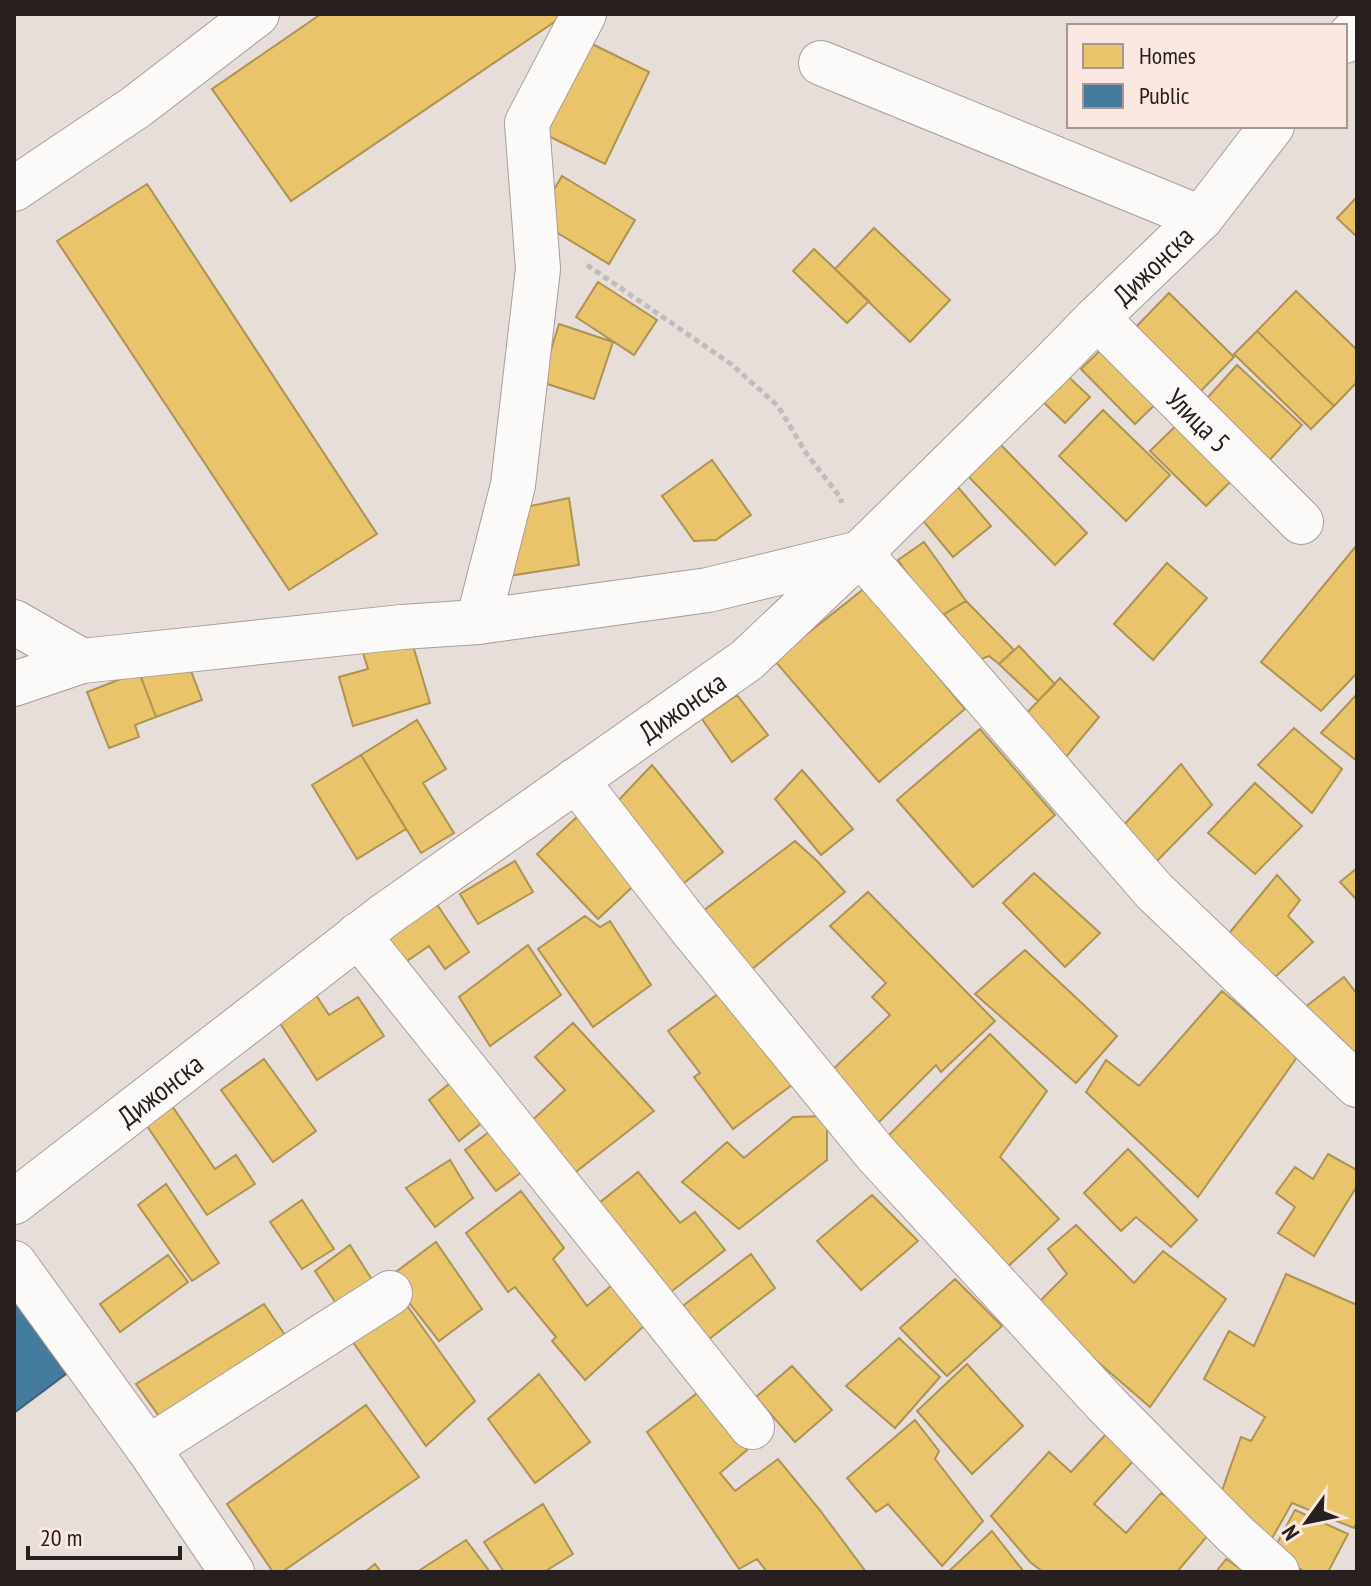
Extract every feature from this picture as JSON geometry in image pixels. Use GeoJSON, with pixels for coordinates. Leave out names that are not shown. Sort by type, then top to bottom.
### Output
{"type":"FeatureCollection","features":[{"type":"Feature","properties":{"kind":"street"},"geometry":{"type":"LineString","coordinates":[[14,189],[136,107],[257,14]]}},
{"type":"Feature","properties":{"kind":"street"},"geometry":{"type":"LineString","coordinates":[[478,622],[513,485],[538,269],[527,123],[584,14]]}},
{"type":"Feature","properties":{"kind":"street"},"geometry":{"type":"LineString","coordinates":[[821,63],[1201,218]]}},
{"type":"Feature","properties":{"kind":"street","name":"Дижонска"},"geometry":{"type":"LineString","coordinates":[[14,1202],[358,935],[747,660],[1201,218],[1270,128]]}},
{"type":"Feature","properties":{"kind":"street","name":"Улица 5"},"geometry":{"type":"LineString","coordinates":[[1097,318],[1301,522]]}},
{"type":"Feature","properties":{"kind":"street"},"geometry":{"type":"LineString","coordinates":[[14,684],[82,661],[402,627],[478,622],[708,590],[860,553],[1154,891],[1357,1085]]}},
{"type":"Feature","properties":{"kind":"street"},"geometry":{"type":"LineString","coordinates":[[14,622],[82,661]]}},
{"type":"Feature","properties":{"kind":"street"},"geometry":{"type":"LineString","coordinates":[[576,780],[690,927],[876,1154],[1106,1404],[1277,1572]]}},
{"type":"Feature","properties":{"kind":"street"},"geometry":{"type":"LineString","coordinates":[[358,935],[752,1427]]}},
{"type":"Feature","properties":{"kind":"street"},"geometry":{"type":"LineString","coordinates":[[14,1263],[148,1448],[232,1572]]}},
{"type":"Feature","properties":{"kind":"street"},"geometry":{"type":"LineString","coordinates":[[148,1448],[390,1293]]}},
{"type":"Feature","properties":{"kind":"path"},"geometry":{"type":"LineString","coordinates":[[536,255],[577,258],[731,364],[778,406],[806,453],[840,497],[860,553]]}},
{"type":"Feature","properties":{"kind":"building: Homes"},"geometry":{"type":"Polygon","coordinates":[[[321,14],[566,14],[291,201],[212,89],[321,14]]]}},
{"type":"Feature","properties":{"kind":"building: Homes"},"geometry":{"type":"Polygon","coordinates":[[[576,36],[649,72],[605,164],[532,128],[576,36]]]}},
{"type":"Feature","properties":{"kind":"building: Homes"},"geometry":{"type":"Polygon","coordinates":[[[562,176],[635,220],[609,264],[536,220],[562,176]]]}},
{"type":"Feature","properties":{"kind":"building: Homes"},"geometry":{"type":"Polygon","coordinates":[[[147,184],[377,534],[289,590],[57,241],[147,184]]]}},
{"type":"Feature","properties":{"kind":"building: Homes"},"geometry":{"type":"Polygon","coordinates":[[[1357,197],[1357,237],[1337,218],[1357,197]]]}},
{"type":"Feature","properties":{"kind":"building: Homes"},"geometry":{"type":"Polygon","coordinates":[[[874,228],[950,300],[910,342],[835,269],[874,228]]]}},
{"type":"Feature","properties":{"kind":"building: Homes"},"geometry":{"type":"Polygon","coordinates":[[[814,249],[869,301],[847,323],[793,271],[814,249]]]}},
{"type":"Feature","properties":{"kind":"building: Homes"},"geometry":{"type":"Polygon","coordinates":[[[598,282],[657,320],[634,355],[576,317],[598,282]]]}},
{"type":"Feature","properties":{"kind":"building: Homes"},"geometry":{"type":"Polygon","coordinates":[[[1296,291],[1357,350],[1357,382],[1334,406],[1257,331],[1296,291]]]}},
{"type":"Feature","properties":{"kind":"building: Homes"},"geometry":{"type":"Polygon","coordinates":[[[1169,293],[1234,357],[1194,398],[1129,334],[1169,293]]]}},
{"type":"Feature","properties":{"kind":"building: Homes"},"geometry":{"type":"Polygon","coordinates":[[[559,324],[613,342],[594,399],[541,382],[559,324]]]}},
{"type":"Feature","properties":{"kind":"building: Homes"},"geometry":{"type":"Polygon","coordinates":[[[1257,331],[1334,406],[1311,429],[1234,354],[1257,331]]]}},
{"type":"Feature","properties":{"kind":"building: Homes"},"geometry":{"type":"Polygon","coordinates":[[[1111,340],[1164,396],[1135,424],[1081,369],[1111,340]]]}},
{"type":"Feature","properties":{"kind":"building: Homes"},"geometry":{"type":"Polygon","coordinates":[[[1237,365],[1302,425],[1263,467],[1199,407],[1237,365]]]}},
{"type":"Feature","properties":{"kind":"building: Homes"},"geometry":{"type":"Polygon","coordinates":[[[1058,367],[1090,397],[1065,423],[1034,393],[1058,367]]]}},
{"type":"Feature","properties":{"kind":"building: Homes"},"geometry":{"type":"Polygon","coordinates":[[[1103,410],[1170,475],[1126,521],[1059,456],[1103,410]]]}},
{"type":"Feature","properties":{"kind":"building: Homes"},"geometry":{"type":"Polygon","coordinates":[[[1188,414],[1243,469],[1206,506],[1150,451],[1188,414]]]}},
{"type":"Feature","properties":{"kind":"building: Homes"},"geometry":{"type":"Polygon","coordinates":[[[992,436],[1087,533],[1055,565],[959,467],[992,436]]]}},
{"type":"Feature","properties":{"kind":"building: Homes"},"geometry":{"type":"Polygon","coordinates":[[[712,460],[751,515],[716,540],[694,541],[662,496],[712,460]]]}},
{"type":"Feature","properties":{"kind":"building: Homes"},"geometry":{"type":"Polygon","coordinates":[[[957,486],[991,526],[953,557],[920,517],[957,486]]]}},
{"type":"Feature","properties":{"kind":"building: Homes"},"geometry":{"type":"Polygon","coordinates":[[[569,498],[579,565],[496,578],[516,509],[569,498]]]}},
{"type":"Feature","properties":{"kind":"building: Homes"},"geometry":{"type":"Polygon","coordinates":[[[924,542],[966,601],[938,618],[898,560],[924,542]]]}},
{"type":"Feature","properties":{"kind":"building: Homes"},"geometry":{"type":"Polygon","coordinates":[[[1356,546],[1357,673],[1321,711],[1261,662],[1356,546]]]}},
{"type":"Feature","properties":{"kind":"building: Homes"},"geometry":{"type":"Polygon","coordinates":[[[1167,563],[1207,598],[1153,660],[1114,624],[1167,563]]]}},
{"type":"Feature","properties":{"kind":"building: Homes"},"geometry":{"type":"Polygon","coordinates":[[[865,588],[965,709],[879,782],[774,660],[865,588]]]}},
{"type":"Feature","properties":{"kind":"building: Homes"},"geometry":{"type":"Polygon","coordinates":[[[966,601],[1014,650],[999,664],[989,656],[979,660],[944,614],[966,601]]]}},
{"type":"Feature","properties":{"kind":"building: Homes"},"geometry":{"type":"Polygon","coordinates":[[[411,639],[430,703],[353,726],[339,677],[368,669],[363,653],[411,639]]]}},
{"type":"Feature","properties":{"kind":"building: Homes"},"geometry":{"type":"Polygon","coordinates":[[[1019,646],[1055,684],[1038,701],[999,664],[1019,646]]]}},
{"type":"Feature","properties":{"kind":"building: Homes"},"geometry":{"type":"Polygon","coordinates":[[[185,655],[202,700],[156,717],[139,672],[185,655]]]}},
{"type":"Feature","properties":{"kind":"building: Homes"},"geometry":{"type":"Polygon","coordinates":[[[139,672],[156,717],[135,725],[139,737],[109,748],[87,692],[139,672]]]}},
{"type":"Feature","properties":{"kind":"building: Homes"},"geometry":{"type":"Polygon","coordinates":[[[1060,678],[1099,717],[1061,763],[1020,720],[1060,678]]]}},
{"type":"Feature","properties":{"kind":"building: Homes"},"geometry":{"type":"Polygon","coordinates":[[[1357,694],[1357,761],[1321,733],[1357,694]]]}},
{"type":"Feature","properties":{"kind":"building: Homes"},"geometry":{"type":"Polygon","coordinates":[[[737,695],[768,735],[732,762],[702,719],[737,695]]]}},
{"type":"Feature","properties":{"kind":"building: Homes"},"geometry":{"type":"Polygon","coordinates":[[[417,720],[446,769],[423,783],[454,833],[421,853],[361,755],[417,720]]]}},
{"type":"Feature","properties":{"kind":"building: Homes"},"geometry":{"type":"Polygon","coordinates":[[[1294,728],[1342,769],[1312,813],[1258,765],[1294,728]]]}},
{"type":"Feature","properties":{"kind":"building: Homes"},"geometry":{"type":"Polygon","coordinates":[[[980,729],[1055,815],[973,887],[897,800],[980,729]]]}},
{"type":"Feature","properties":{"kind":"building: Homes"},"geometry":{"type":"Polygon","coordinates":[[[361,755],[406,829],[357,859],[312,785],[361,755]]]}},
{"type":"Feature","properties":{"kind":"building: Homes"},"geometry":{"type":"Polygon","coordinates":[[[1181,764],[1212,805],[1152,866],[1119,830],[1181,764]]]}},
{"type":"Feature","properties":{"kind":"building: Homes"},"geometry":{"type":"Polygon","coordinates":[[[652,765],[723,852],[675,890],[613,806],[652,765]]]}},
{"type":"Feature","properties":{"kind":"building: Homes"},"geometry":{"type":"Polygon","coordinates":[[[802,770],[853,829],[821,855],[775,799],[802,770]]]}},
{"type":"Feature","properties":{"kind":"building: Homes"},"geometry":{"type":"Polygon","coordinates":[[[1255,783],[1302,826],[1255,874],[1208,833],[1255,783]]]}},
{"type":"Feature","properties":{"kind":"building: Homes"},"geometry":{"type":"Polygon","coordinates":[[[578,816],[639,881],[598,919],[537,854],[578,816]]]}},
{"type":"Feature","properties":{"kind":"building: Homes"},"geometry":{"type":"Polygon","coordinates":[[[795,841],[845,892],[745,975],[699,914],[795,841]]]}},
{"type":"Feature","properties":{"kind":"building: Homes"},"geometry":{"type":"Polygon","coordinates":[[[515,861],[533,892],[478,924],[460,894],[515,861]]]}},
{"type":"Feature","properties":{"kind":"building: Homes"},"geometry":{"type":"Polygon","coordinates":[[[1357,868],[1357,900],[1340,882],[1357,868]]]}},
{"type":"Feature","properties":{"kind":"building: Homes"},"geometry":{"type":"Polygon","coordinates":[[[1034,873],[1100,933],[1065,967],[1003,903],[1034,873]]]}},
{"type":"Feature","properties":{"kind":"building: Homes"},"geometry":{"type":"Polygon","coordinates":[[[1277,875],[1300,900],[1288,916],[1313,942],[1272,980],[1226,937],[1277,875]]]}},
{"type":"Feature","properties":{"kind":"building: Homes"},"geometry":{"type":"Polygon","coordinates":[[[868,892],[995,1021],[941,1072],[936,1065],[876,1125],[829,1073],[890,1015],[872,997],[886,983],[830,926],[868,892]]]}},
{"type":"Feature","properties":{"kind":"building: Homes"},"geometry":{"type":"Polygon","coordinates":[[[434,900],[469,952],[445,969],[429,946],[394,970],[374,941],[434,900]]]}},
{"type":"Feature","properties":{"kind":"building: Homes"},"geometry":{"type":"Polygon","coordinates":[[[585,916],[600,927],[610,921],[651,985],[593,1027],[538,949],[585,916]]]}},
{"type":"Feature","properties":{"kind":"building: Homes"},"geometry":{"type":"Polygon","coordinates":[[[528,945],[561,995],[490,1046],[459,997],[528,945]]]}},
{"type":"Feature","properties":{"kind":"building: Homes"},"geometry":{"type":"Polygon","coordinates":[[[1025,950],[1117,1036],[1076,1083],[975,994],[1025,950]]]}},
{"type":"Feature","properties":{"kind":"building: Homes"},"geometry":{"type":"Polygon","coordinates":[[[1344,977],[1357,994],[1357,1067],[1300,1011],[1344,977]]]}},
{"type":"Feature","properties":{"kind":"building: Homes"},"geometry":{"type":"Polygon","coordinates":[[[726,988],[796,1082],[733,1129],[694,1077],[700,1073],[668,1031],[726,988]]]}},
{"type":"Feature","properties":{"kind":"building: Homes"},"geometry":{"type":"Polygon","coordinates":[[[312,989],[329,1015],[358,997],[384,1036],[317,1080],[274,1014],[312,989]]]}},
{"type":"Feature","properties":{"kind":"building: Homes"},"geometry":{"type":"Polygon","coordinates":[[[1222,991],[1298,1056],[1198,1197],[1086,1092],[1106,1060],[1139,1086],[1222,991]]]}},
{"type":"Feature","properties":{"kind":"building: Homes"},"geometry":{"type":"Polygon","coordinates":[[[573,1023],[654,1111],[568,1178],[527,1125],[565,1090],[535,1057],[573,1023]]]}},
{"type":"Feature","properties":{"kind":"building: Homes"},"geometry":{"type":"Polygon","coordinates":[[[990,1034],[1047,1091],[1000,1157],[1059,1219],[1001,1273],[879,1145],[990,1034]]]}},
{"type":"Feature","properties":{"kind":"building: Homes"},"geometry":{"type":"Polygon","coordinates":[[[264,1059],[316,1131],[273,1162],[221,1090],[264,1059]]]}},
{"type":"Feature","properties":{"kind":"building: Homes"},"geometry":{"type":"Polygon","coordinates":[[[459,1076],[488,1118],[459,1141],[429,1100],[459,1076]]]}},
{"type":"Feature","properties":{"kind":"building: Homes"},"geometry":{"type":"Polygon","coordinates":[[[166,1097],[215,1169],[236,1155],[255,1184],[207,1215],[139,1114],[166,1097]]]}},
{"type":"Feature","properties":{"kind":"building: Homes"},"geometry":{"type":"Polygon","coordinates":[[[827,1116],[827,1160],[739,1229],[682,1182],[727,1142],[744,1158],[793,1117],[827,1116]]]}},
{"type":"Feature","properties":{"kind":"building: Homes"},"geometry":{"type":"Polygon","coordinates":[[[500,1124],[530,1166],[496,1191],[465,1150],[500,1124]]]}},
{"type":"Feature","properties":{"kind":"building: Homes"},"geometry":{"type":"Polygon","coordinates":[[[1128,1149],[1197,1220],[1171,1247],[1136,1217],[1121,1231],[1084,1193],[1128,1149]]]}},
{"type":"Feature","properties":{"kind":"building: Homes"},"geometry":{"type":"Polygon","coordinates":[[[1328,1154],[1357,1170],[1357,1186],[1314,1256],[1278,1233],[1295,1207],[1276,1193],[1295,1167],[1313,1179],[1328,1154]]]}},
{"type":"Feature","properties":{"kind":"building: Homes"},"geometry":{"type":"Polygon","coordinates":[[[450,1160],[473,1198],[435,1227],[406,1188],[450,1160]]]}},
{"type":"Feature","properties":{"kind":"building: Homes"},"geometry":{"type":"Polygon","coordinates":[[[638,1172],[680,1223],[695,1212],[725,1250],[659,1301],[589,1211],[638,1172]]]}},
{"type":"Feature","properties":{"kind":"building: Homes"},"geometry":{"type":"Polygon","coordinates":[[[166,1184],[219,1263],[192,1281],[138,1205],[166,1184]]]}},
{"type":"Feature","properties":{"kind":"building: Homes"},"geometry":{"type":"Polygon","coordinates":[[[521,1191],[564,1248],[553,1259],[587,1306],[612,1285],[644,1326],[585,1380],[552,1341],[556,1337],[515,1287],[508,1292],[466,1233],[521,1191]]]}},
{"type":"Feature","properties":{"kind":"building: Homes"},"geometry":{"type":"Polygon","coordinates":[[[872,1195],[918,1241],[861,1290],[817,1241],[872,1195]]]}},
{"type":"Feature","properties":{"kind":"building: Homes"},"geometry":{"type":"Polygon","coordinates":[[[302,1200],[334,1249],[302,1269],[270,1222],[302,1200]]]}},
{"type":"Feature","properties":{"kind":"building: Homes"},"geometry":{"type":"Polygon","coordinates":[[[1076,1225],[1134,1283],[1163,1251],[1226,1299],[1150,1407],[1034,1307],[1067,1274],[1048,1249],[1076,1225]]]}},
{"type":"Feature","properties":{"kind":"building: Homes"},"geometry":{"type":"Polygon","coordinates":[[[436,1242],[482,1309],[439,1341],[389,1277],[436,1242]]]}},
{"type":"Feature","properties":{"kind":"building: Homes"},"geometry":{"type":"Polygon","coordinates":[[[350,1245],[376,1286],[341,1311],[315,1271],[350,1245]]]}},
{"type":"Feature","properties":{"kind":"building: Homes"},"geometry":{"type":"Polygon","coordinates":[[[751,1254],[775,1288],[699,1347],[671,1315],[751,1254]]]}},
{"type":"Feature","properties":{"kind":"building: Homes"},"geometry":{"type":"Polygon","coordinates":[[[168,1255],[188,1282],[120,1332],[100,1304],[168,1255]]]}},
{"type":"Feature","properties":{"kind":"building: Homes"},"geometry":{"type":"Polygon","coordinates":[[[1286,1274],[1357,1305],[1357,1522],[1354,1528],[1292,1503],[1271,1540],[1218,1502],[1241,1437],[1251,1441],[1265,1417],[1204,1379],[1229,1331],[1254,1346],[1286,1274]]]}},
{"type":"Feature","properties":{"kind":"building: Homes"},"geometry":{"type":"Polygon","coordinates":[[[955,1279],[1002,1326],[947,1376],[900,1328],[955,1279]]]}},
{"type":"Feature","properties":{"kind":"building: Homes"},"geometry":{"type":"Polygon","coordinates":[[[403,1300],[475,1401],[426,1446],[350,1338],[403,1300]]]}},
{"type":"Feature","properties":{"kind":"building: Homes"},"geometry":{"type":"Polygon","coordinates":[[[264,1304],[291,1344],[169,1430],[136,1384],[264,1304]]]}},
{"type":"Feature","properties":{"kind":"building: Homes"},"geometry":{"type":"Polygon","coordinates":[[[899,1338],[940,1377],[895,1428],[846,1386],[899,1338]]]}},
{"type":"Feature","properties":{"kind":"building: Homes"},"geometry":{"type":"Polygon","coordinates":[[[967,1364],[1023,1426],[972,1474],[917,1411],[967,1364]]]}},
{"type":"Feature","properties":{"kind":"building: Homes"},"geometry":{"type":"Polygon","coordinates":[[[792,1366],[832,1410],[795,1442],[756,1397],[792,1366]]]}},
{"type":"Feature","properties":{"kind":"building: Homes"},"geometry":{"type":"Polygon","coordinates":[[[539,1374],[590,1442],[535,1483],[488,1419],[539,1374]]]}},
{"type":"Feature","properties":{"kind":"building: Homes"},"geometry":{"type":"Polygon","coordinates":[[[700,1391],[747,1450],[720,1473],[735,1491],[778,1459],[866,1572],[767,1572],[757,1559],[739,1569],[647,1432],[700,1391]]]}},
{"type":"Feature","properties":{"kind":"building: Homes"},"geometry":{"type":"Polygon","coordinates":[[[366,1405],[419,1477],[282,1572],[273,1572],[227,1504],[366,1405]]]}},
{"type":"Feature","properties":{"kind":"building: Homes"},"geometry":{"type":"Polygon","coordinates":[[[915,1420],[939,1451],[935,1459],[983,1521],[942,1566],[888,1504],[876,1512],[847,1478],[915,1420]]]}},
{"type":"Feature","properties":{"kind":"building: Homes"},"geometry":{"type":"Polygon","coordinates":[[[1108,1432],[1136,1458],[1094,1504],[1126,1533],[1161,1493],[1214,1528],[1177,1572],[1043,1572],[1030,1562],[991,1516],[1049,1452],[1071,1472],[1108,1432]]]}},
{"type":"Feature","properties":{"kind":"building: Homes"},"geometry":{"type":"Polygon","coordinates":[[[543,1504],[573,1554],[544,1572],[504,1572],[484,1542],[543,1504]]]}},
{"type":"Feature","properties":{"kind":"building: Homes"},"geometry":{"type":"Polygon","coordinates":[[[1295,1510],[1348,1534],[1328,1572],[1305,1572],[1273,1551],[1295,1510]]]}},
{"type":"Feature","properties":{"kind":"building: Homes"},"geometry":{"type":"Polygon","coordinates":[[[992,1531],[1024,1572],[948,1572],[992,1531]]]}},
{"type":"Feature","properties":{"kind":"building: Homes"},"geometry":{"type":"Polygon","coordinates":[[[466,1540],[490,1572],[417,1572],[466,1540]]]}},
{"type":"Feature","properties":{"kind":"building: Homes"},"geometry":{"type":"Polygon","coordinates":[[[1226,1559],[1245,1572],[1216,1572],[1226,1559]]]}},
{"type":"Feature","properties":{"kind":"building: Homes"},"geometry":{"type":"Polygon","coordinates":[[[375,1564],[381,1572],[365,1572],[375,1564]]]}},
{"type":"Feature","properties":{"kind":"building: Public"},"geometry":{"type":"Polygon","coordinates":[[[14,1287],[74,1368],[14,1413],[14,1287]]]}}]}
